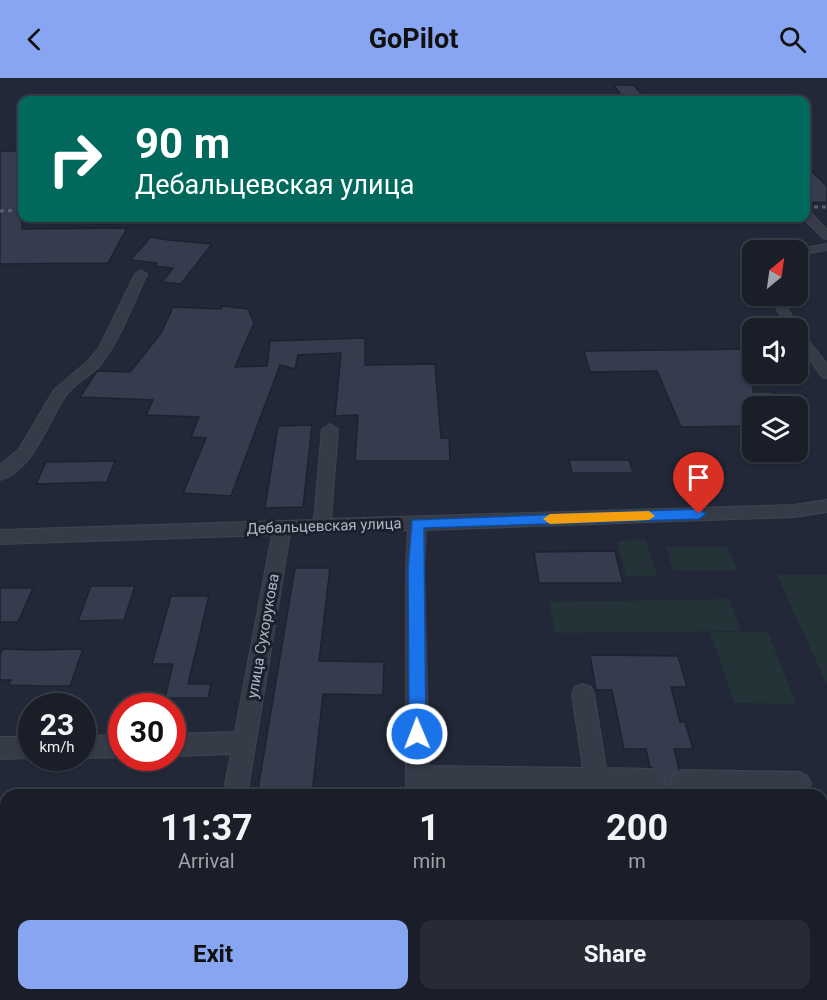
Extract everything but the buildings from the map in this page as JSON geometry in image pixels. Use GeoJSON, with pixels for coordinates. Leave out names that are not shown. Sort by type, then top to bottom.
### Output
{"type":"FeatureCollection","features":[{"type":"Feature","properties":{"kind":"street"},"geometry":{"type":"LineString","coordinates":[[810,218],[827,236]]}},
{"type":"Feature","properties":{"kind":"street"},"geometry":{"type":"LineString","coordinates":[[808,250],[827,247]]}},
{"type":"Feature","properties":{"kind":"street"},"geometry":{"type":"LineString","coordinates":[[0,474],[25,453],[59,393],[93,364],[105,349],[141,274]]}},
{"type":"Feature","properties":{"kind":"street"},"geometry":{"type":"LineString","coordinates":[[808,347],[827,374]]}},
{"type":"Feature","properties":{"kind":"street"},"geometry":{"type":"LineString","coordinates":[[322,526],[330,429]]}},
{"type":"Feature","properties":{"kind":"street","name":"Дебальцевская улица"},"geometry":{"type":"LineString","coordinates":[[0,537],[794,511],[827,506]]}},
{"type":"Feature","properties":{"kind":"street"},"geometry":{"type":"LineString","coordinates":[[417,523],[415,569],[418,786],[596,780],[653,781]]}},
{"type":"Feature","properties":{"kind":"street","name":"улица Сухорукова"},"geometry":{"type":"LineString","coordinates":[[237,789],[282,528]]}},
{"type":"Feature","properties":{"kind":"street"},"geometry":{"type":"LineString","coordinates":[[583,694],[596,780]]}},
{"type":"Feature","properties":{"kind":"street"},"geometry":{"type":"LineString","coordinates":[[186,745],[245,743]]}},
{"type":"Feature","properties":{"kind":"street"},"geometry":{"type":"LineString","coordinates":[[0,748],[18,748]]}},
{"type":"Feature","properties":{"kind":"street"},"geometry":{"type":"LineString","coordinates":[[683,782],[799,784]]}},
{"type":"Feature","properties":{"kind":"shaded area"},"geometry":{"type":"Polygon","coordinates":[[[646,540],[657,576],[627,577],[617,541],[646,540]]]}},
{"type":"Feature","properties":{"kind":"shaded area"},"geometry":{"type":"Polygon","coordinates":[[[666,547],[728,547],[737,570],[673,570],[666,547]]]}},
{"type":"Feature","properties":{"kind":"shaded area"},"geometry":{"type":"Polygon","coordinates":[[[777,575],[827,575],[827,685],[777,575]]]}},
{"type":"Feature","properties":{"kind":"shaded area"},"geometry":{"type":"Polygon","coordinates":[[[729,599],[741,631],[555,633],[549,602],[729,599]]]}},
{"type":"Feature","properties":{"kind":"shaded area"},"geometry":{"type":"Polygon","coordinates":[[[710,632],[768,632],[796,704],[734,703],[710,632]]]}},
{"type":"Feature","properties":{"kind":"tunnel"},"geometry":{"type":"LineString","coordinates":[[653,781],[683,782]]}},
{"type":"Feature","properties":{"kind":"railway"},"geometry":{"type":"LineString","coordinates":[[810,207],[827,207]]}},
{"type":"Feature","properties":{"kind":"railway"},"geometry":{"type":"LineString","coordinates":[[0,211],[18,210]]}},
{"type":"Feature","properties":{"kind":"slow traffic"},"geometry":{"type":"LineString","coordinates":[[550,519],[649,516]]}},
{"type":"Feature","properties":{"kind":"route"},"geometry":{"type":"LineString","coordinates":[[417,734],[415,569],[417,523],[699,514]]}}]}
